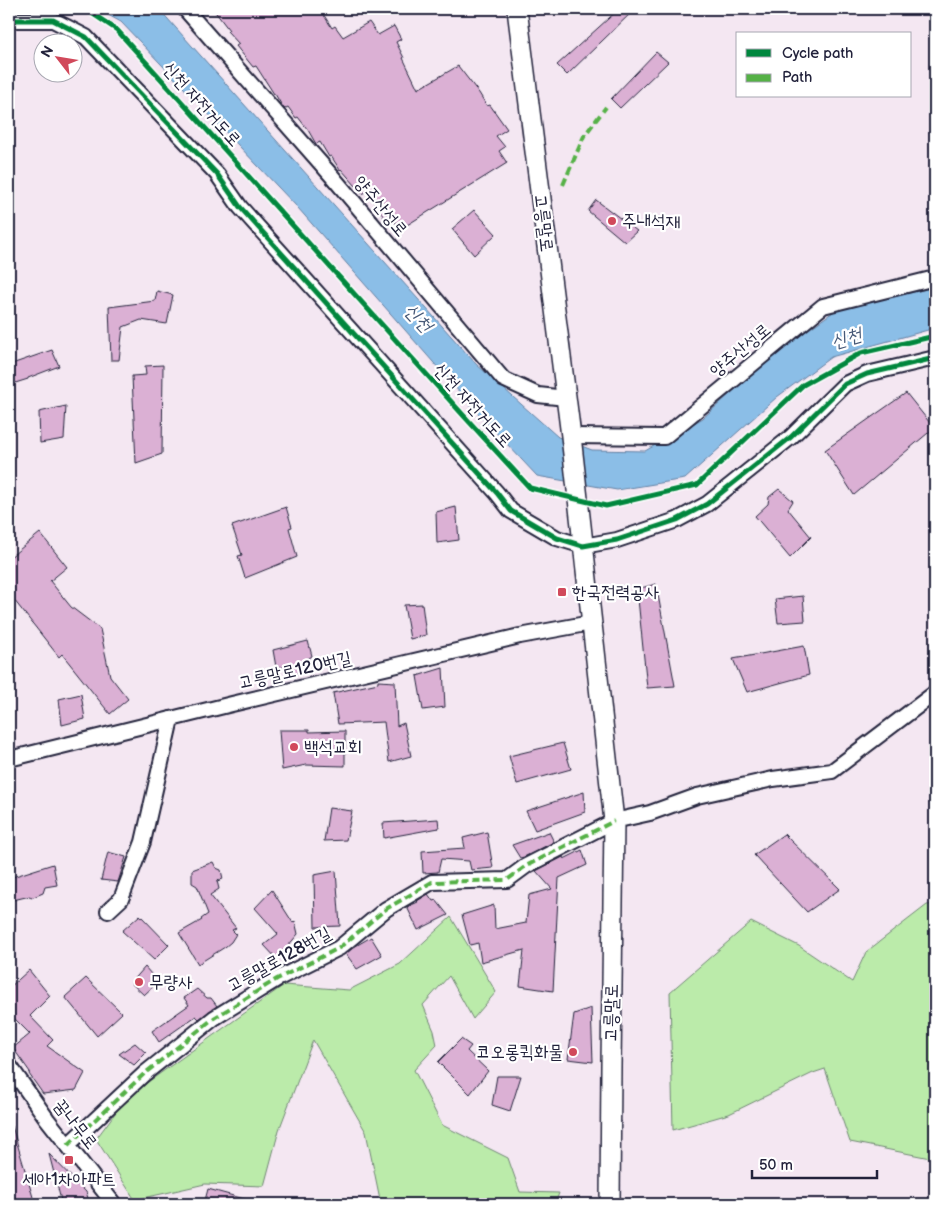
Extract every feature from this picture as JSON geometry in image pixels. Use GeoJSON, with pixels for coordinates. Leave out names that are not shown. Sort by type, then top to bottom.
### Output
{"type":"FeatureCollection","features":[{"type":"Feature","properties":{"kind":"street","name":"양주산성로"},"geometry":{"type":"LineString","coordinates":[[185,9],[331,175],[503,379],[538,394],[566,398]]}},
{"type":"Feature","properties":{"kind":"street","name":"고릉말로"},"geometry":{"type":"LineString","coordinates":[[517,9],[571,436],[614,821],[610,1204]]}},
{"type":"Feature","properties":{"kind":"street"},"geometry":{"type":"LineString","coordinates":[[9,20],[53,20],[86,37],[217,174],[240,207],[497,493],[511,511],[556,538],[583,546],[617,540],[677,520],[707,504],[791,437],[846,384],[867,374],[935,358]]}},
{"type":"Feature","properties":{"kind":"street","name":"양주산성로"},"geometry":{"type":"LineString","coordinates":[[571,436],[664,437],[823,306],[935,278]]}},
{"type":"Feature","properties":{"kind":"street","name":"고릉말로120번길"},"geometry":{"type":"LineString","coordinates":[[9,759],[520,636],[591,624]]}},
{"type":"Feature","properties":{"kind":"street"},"geometry":{"type":"LineString","coordinates":[[614,821],[650,812],[696,796],[773,779],[832,772],[935,693]]}},
{"type":"Feature","properties":{"kind":"street"},"geometry":{"type":"LineString","coordinates":[[108,911],[121,898],[142,842],[172,719]]}},
{"type":"Feature","properties":{"kind":"street","name":"고릉말로128번길"},"geometry":{"type":"LineString","coordinates":[[68,1145],[144,1074],[214,1018],[277,979],[339,948],[386,909],[432,882],[507,880],[526,866],[614,821]]}},
{"type":"Feature","properties":{"kind":"street","name":"꿈나무로"},"geometry":{"type":"LineString","coordinates":[[9,1065],[47,1119],[114,1204]]}},
{"type":"Feature","properties":{"kind":"green space"},"geometry":{"type":"Polygon","coordinates":[[[935,904],[935,1159],[850,1142],[825,1069],[729,1114],[673,1130],[670,992],[751,922],[799,946],[852,982],[866,952],[927,905],[935,904]]]}},
{"type":"Feature","properties":{"kind":"green space"},"geometry":{"type":"Polygon","coordinates":[[[451,917],[496,992],[473,1019],[449,976],[423,1005],[434,1031],[437,1045],[414,1070],[442,1125],[508,1158],[520,1192],[559,1193],[555,1204],[381,1204],[366,1132],[313,1040],[279,1130],[264,1186],[205,1184],[135,1200],[96,1139],[127,1097],[284,985],[349,990],[400,964],[451,917]]]}},
{"type":"Feature","properties":{"kind":"water","name":"신천"},"geometry":{"type":"Polygon","coordinates":[[[97,9],[159,9],[476,364],[558,437],[592,450],[645,451],[703,418],[782,348],[836,310],[935,287],[935,328],[831,357],[777,397],[685,479],[617,490],[537,476],[476,411],[298,208],[121,22],[97,9]]]}},
{"type":"Feature","properties":{"kind":"building"},"geometry":{"type":"Polygon","coordinates":[[[213,9],[320,9],[332,28],[335,26],[343,37],[369,22],[378,35],[394,26],[401,39],[396,42],[418,89],[458,66],[487,106],[490,105],[507,129],[496,136],[505,147],[499,151],[507,163],[399,230],[392,215],[385,219],[367,191],[363,194],[340,170],[331,156],[329,157],[320,142],[316,144],[298,117],[296,118],[288,107],[284,109],[256,66],[253,67],[236,46],[239,44],[227,31],[229,30],[213,9]]]}},
{"type":"Feature","properties":{"kind":"building"},"geometry":{"type":"Polygon","coordinates":[[[619,9],[635,9],[567,75],[557,65],[619,9]]]}},
{"type":"Feature","properties":{"kind":"building"},"geometry":{"type":"Polygon","coordinates":[[[656,52],[668,62],[620,108],[611,99],[656,52]]]}},
{"type":"Feature","properties":{"kind":"building","name":"주내석재"},"geometry":{"type":"Polygon","coordinates":[[[596,200],[637,231],[625,242],[588,211],[596,200]]]}},
{"type":"Feature","properties":{"kind":"building"},"geometry":{"type":"Polygon","coordinates":[[[474,210],[496,234],[474,255],[452,229],[474,210]]]}},
{"type":"Feature","properties":{"kind":"building"},"geometry":{"type":"Polygon","coordinates":[[[157,291],[173,295],[167,324],[141,320],[123,327],[119,360],[111,360],[109,307],[155,301],[157,291]]]}},
{"type":"Feature","properties":{"kind":"building"},"geometry":{"type":"Polygon","coordinates":[[[52,350],[59,366],[9,385],[9,365],[52,350]]]}},
{"type":"Feature","properties":{"kind":"building"},"geometry":{"type":"Polygon","coordinates":[[[163,365],[162,454],[136,463],[132,376],[146,375],[145,366],[163,365]]]}},
{"type":"Feature","properties":{"kind":"building"},"geometry":{"type":"Polygon","coordinates":[[[906,393],[934,428],[854,495],[825,450],[906,393]]]}},
{"type":"Feature","properties":{"kind":"building"},"geometry":{"type":"Polygon","coordinates":[[[66,406],[64,439],[40,443],[39,412],[66,406]]]}},
{"type":"Feature","properties":{"kind":"building"},"geometry":{"type":"Polygon","coordinates":[[[779,489],[793,501],[788,509],[811,537],[790,558],[755,516],[768,504],[769,497],[779,489]]]}},
{"type":"Feature","properties":{"kind":"building"},"geometry":{"type":"Polygon","coordinates":[[[286,507],[292,527],[289,528],[297,557],[245,578],[238,556],[242,555],[232,526],[286,507]]]}},
{"type":"Feature","properties":{"kind":"building"},"geometry":{"type":"Polygon","coordinates":[[[456,507],[459,540],[437,543],[436,512],[456,507]]]}},
{"type":"Feature","properties":{"kind":"building"},"geometry":{"type":"Polygon","coordinates":[[[40,533],[67,567],[50,581],[71,607],[100,629],[110,676],[128,699],[110,714],[62,654],[59,657],[14,600],[9,604],[9,558],[40,533]]]}},
{"type":"Feature","properties":{"kind":"building"},"geometry":{"type":"Polygon","coordinates":[[[656,584],[675,686],[647,688],[637,589],[656,584]]]}},
{"type":"Feature","properties":{"kind":"building"},"geometry":{"type":"Polygon","coordinates":[[[803,596],[805,621],[778,623],[775,599],[803,596]]]}},
{"type":"Feature","properties":{"kind":"building"},"geometry":{"type":"Polygon","coordinates":[[[422,604],[426,635],[410,639],[404,605],[422,604]]]}},
{"type":"Feature","properties":{"kind":"building"},"geometry":{"type":"Polygon","coordinates":[[[308,641],[312,656],[306,660],[307,672],[287,675],[283,667],[276,667],[273,650],[308,641]]]}},
{"type":"Feature","properties":{"kind":"building"},"geometry":{"type":"Polygon","coordinates":[[[804,646],[809,675],[747,692],[733,659],[804,646]]]}},
{"type":"Feature","properties":{"kind":"building"},"geometry":{"type":"Polygon","coordinates":[[[443,668],[445,707],[423,710],[417,676],[443,668]]]}},
{"type":"Feature","properties":{"kind":"building"},"geometry":{"type":"Polygon","coordinates":[[[378,681],[395,682],[397,726],[404,723],[411,756],[389,762],[384,722],[338,724],[333,693],[378,683],[378,681]]]}},
{"type":"Feature","properties":{"kind":"building"},"geometry":{"type":"Polygon","coordinates":[[[81,694],[85,719],[62,725],[59,699],[81,694]]]}},
{"type":"Feature","properties":{"kind":"building"},"geometry":{"type":"Polygon","coordinates":[[[279,730],[309,730],[309,732],[345,731],[345,766],[306,765],[282,770],[279,730]]]}},
{"type":"Feature","properties":{"kind":"building"},"geometry":{"type":"Polygon","coordinates":[[[563,743],[571,769],[517,784],[509,756],[563,743]]]}},
{"type":"Feature","properties":{"kind":"building"},"geometry":{"type":"Polygon","coordinates":[[[584,792],[585,812],[535,830],[526,811],[584,792]]]}},
{"type":"Feature","properties":{"kind":"building"},"geometry":{"type":"Polygon","coordinates":[[[329,808],[352,811],[346,840],[324,841],[329,808]]]}},
{"type":"Feature","properties":{"kind":"building"},"geometry":{"type":"Polygon","coordinates":[[[438,819],[439,828],[384,838],[383,823],[438,819]]]}},
{"type":"Feature","properties":{"kind":"building"},"geometry":{"type":"Polygon","coordinates":[[[487,832],[493,868],[471,870],[469,861],[441,859],[438,872],[423,873],[422,851],[465,848],[463,838],[487,832]]]}},
{"type":"Feature","properties":{"kind":"building"},"geometry":{"type":"Polygon","coordinates":[[[549,832],[554,842],[524,857],[520,858],[512,845],[549,832]]]}},
{"type":"Feature","properties":{"kind":"building"},"geometry":{"type":"Polygon","coordinates":[[[784,834],[840,889],[807,912],[754,855],[784,834]]]}},
{"type":"Feature","properties":{"kind":"building"},"geometry":{"type":"Polygon","coordinates":[[[582,850],[587,865],[559,878],[553,991],[520,986],[524,950],[481,962],[478,943],[470,945],[462,915],[494,905],[495,929],[526,923],[529,895],[552,889],[536,871],[563,857],[564,859],[582,850]]]}},
{"type":"Feature","properties":{"kind":"building"},"geometry":{"type":"Polygon","coordinates":[[[108,852],[126,857],[118,882],[101,880],[108,852]]]}},
{"type":"Feature","properties":{"kind":"building"},"geometry":{"type":"Polygon","coordinates":[[[213,862],[216,868],[221,870],[223,879],[217,881],[219,889],[210,895],[236,928],[232,930],[236,934],[225,947],[198,964],[179,933],[202,920],[208,914],[197,886],[192,883],[192,870],[213,862]]]}},
{"type":"Feature","properties":{"kind":"building"},"geometry":{"type":"Polygon","coordinates":[[[53,864],[57,885],[45,887],[43,893],[31,898],[30,896],[9,901],[9,878],[53,864]]]}},
{"type":"Feature","properties":{"kind":"building"},"geometry":{"type":"Polygon","coordinates":[[[336,871],[340,926],[315,927],[314,875],[336,871]]]}},
{"type":"Feature","properties":{"kind":"building"},"geometry":{"type":"Polygon","coordinates":[[[272,890],[293,923],[295,921],[298,934],[277,959],[264,945],[278,934],[255,908],[272,890]]]}},
{"type":"Feature","properties":{"kind":"building"},"geometry":{"type":"Polygon","coordinates":[[[428,894],[433,901],[436,900],[448,915],[418,930],[407,907],[418,902],[428,894]]]}},
{"type":"Feature","properties":{"kind":"building"},"geometry":{"type":"Polygon","coordinates":[[[140,915],[169,945],[154,960],[122,931],[140,915]]]}},
{"type":"Feature","properties":{"kind":"building"},"geometry":{"type":"Polygon","coordinates":[[[371,937],[382,955],[357,969],[346,954],[371,937]]]}},
{"type":"Feature","properties":{"kind":"building"},"geometry":{"type":"Polygon","coordinates":[[[145,967],[158,982],[144,995],[131,983],[145,967]]]}},
{"type":"Feature","properties":{"kind":"building"},"geometry":{"type":"Polygon","coordinates":[[[29,970],[50,996],[30,1016],[53,1040],[47,1046],[85,1073],[76,1090],[43,1094],[13,1048],[30,1034],[9,1013],[9,988],[29,970]]]}},
{"type":"Feature","properties":{"kind":"building"},"geometry":{"type":"Polygon","coordinates":[[[86,978],[122,1013],[97,1036],[65,997],[86,978]]]}},
{"type":"Feature","properties":{"kind":"building"},"geometry":{"type":"Polygon","coordinates":[[[197,989],[207,998],[211,998],[217,1006],[199,1019],[196,1016],[159,1042],[152,1031],[189,1005],[184,998],[197,989]]]}},
{"type":"Feature","properties":{"kind":"building"},"geometry":{"type":"Polygon","coordinates":[[[591,1008],[593,1062],[568,1059],[574,1014],[591,1008]]]}},
{"type":"Feature","properties":{"kind":"building"},"geometry":{"type":"Polygon","coordinates":[[[461,1039],[471,1046],[467,1051],[488,1071],[470,1094],[438,1062],[461,1039]]]}},
{"type":"Feature","properties":{"kind":"building"},"geometry":{"type":"Polygon","coordinates":[[[135,1043],[146,1053],[134,1065],[119,1054],[135,1043]]]}},
{"type":"Feature","properties":{"kind":"building"},"geometry":{"type":"Polygon","coordinates":[[[497,1076],[521,1076],[510,1111],[492,1105],[497,1076]]]}},
{"type":"Feature","properties":{"kind":"building"},"geometry":{"type":"Polygon","coordinates":[[[12,1126],[35,1204],[9,1204],[9,1127],[12,1126]]]}},
{"type":"Feature","properties":{"kind":"building"},"geometry":{"type":"Polygon","coordinates":[[[49,1154],[86,1192],[90,1204],[62,1204],[49,1154]]]}},
{"type":"Feature","properties":{"kind":"building"},"geometry":{"type":"Polygon","coordinates":[[[208,1189],[248,1200],[247,1204],[204,1204],[208,1189]]]}},
{"type":"Feature","properties":{"kind":"marked path"},"geometry":{"type":"LineString","coordinates":[[563,185],[584,136],[606,107]]}},
{"type":"Feature","properties":{"kind":"marked path"},"geometry":{"type":"LineString","coordinates":[[68,1145],[144,1074],[214,1018],[277,979],[339,948],[386,909],[432,882],[507,880],[526,866],[614,821]]}},
{"type":"Feature","properties":{"kind":"cycle path","name":"신천 자전거도로"},"geometry":{"type":"LineString","coordinates":[[82,9],[90,12],[117,30],[530,488],[606,506],[697,485],[803,385],[861,353],[935,336]]}},
{"type":"Feature","properties":{"kind":"cycle path"},"geometry":{"type":"LineString","coordinates":[[9,20],[53,20],[86,37],[217,174],[240,207],[497,493],[511,511],[557,538],[583,546],[617,540],[677,520],[707,504],[791,437],[845,384],[867,374],[935,358]]}},
{"type":"Feature","properties":{"kind":"place","name":"주내석재"},"geometry":{"type":"Point","coordinates":[612,221]}},
{"type":"Feature","properties":{"kind":"place","name":"한국전력공사"},"geometry":{"type":"Point","coordinates":[562,592]}},
{"type":"Feature","properties":{"kind":"place","name":"백석교회"},"geometry":{"type":"Point","coordinates":[294,747]}},
{"type":"Feature","properties":{"kind":"place","name":"무량사"},"geometry":{"type":"Point","coordinates":[139,982]}},
{"type":"Feature","properties":{"kind":"place","name":"코오롱퀵화물"},"geometry":{"type":"Point","coordinates":[573,1052]}},
{"type":"Feature","properties":{"kind":"place","name":"세아1차아파트"},"geometry":{"type":"Point","coordinates":[69,1160]}}]}
